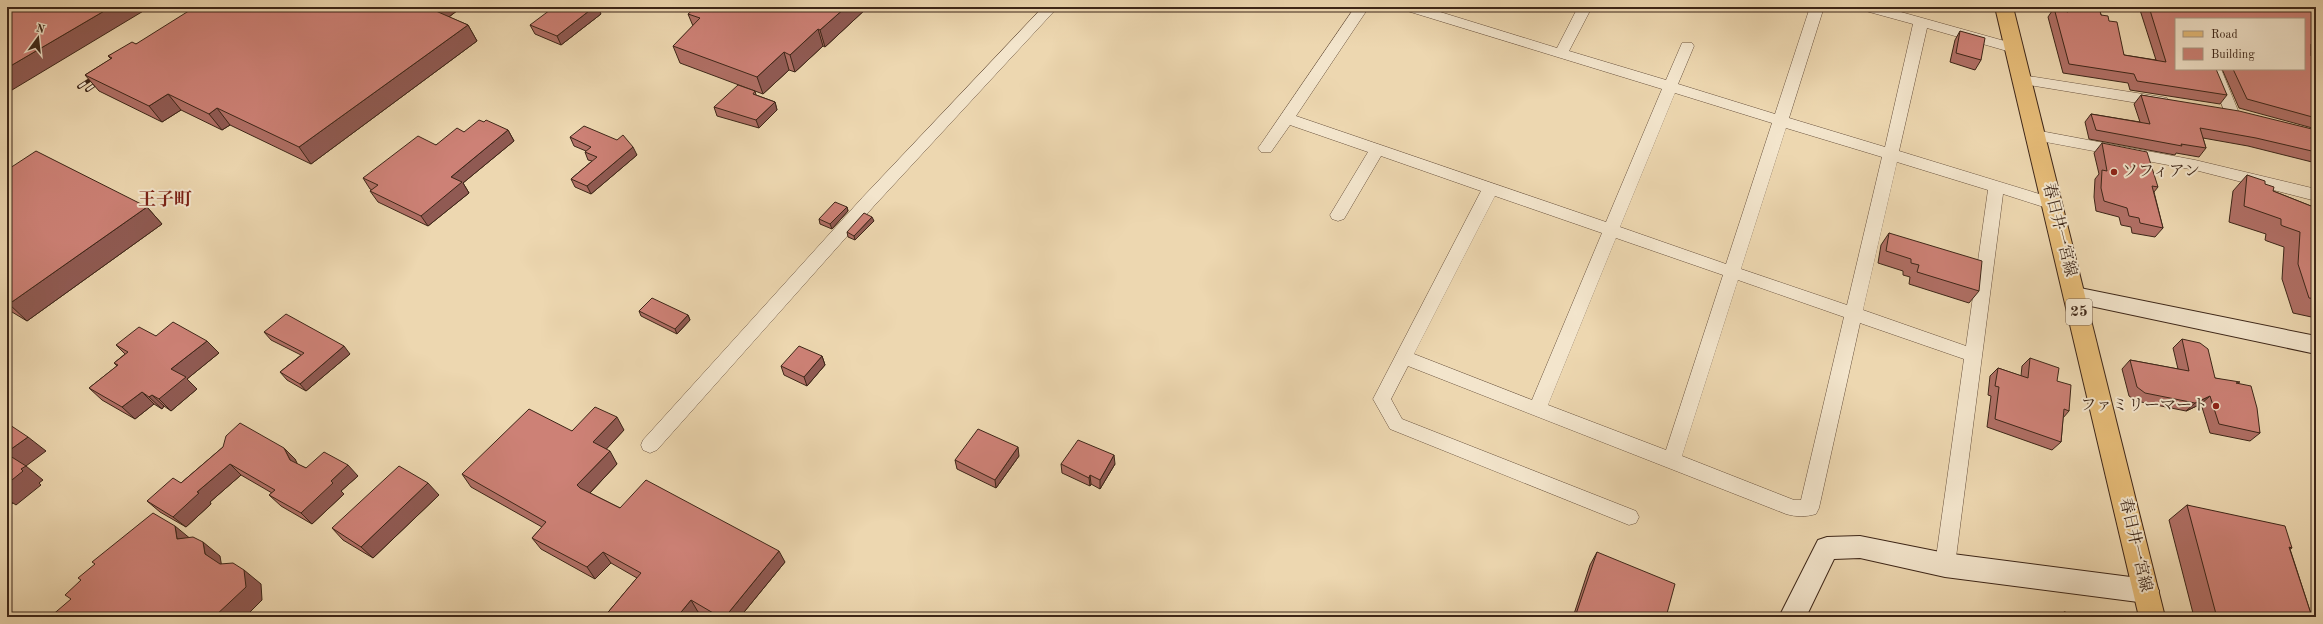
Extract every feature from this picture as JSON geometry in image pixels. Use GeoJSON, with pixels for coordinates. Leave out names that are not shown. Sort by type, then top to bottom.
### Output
{"type":"FeatureCollection","features":[{"type":"Feature","properties":{"kind":"main road","name":"春日井一宮線"},"geometry":{"type":"LineString","coordinates":[[2004,7],[2152,617]]}},
{"type":"Feature","properties":{"kind":"street"},"geometry":{"type":"LineString","coordinates":[[650,445],[868,202],[1051,7]]}},
{"type":"Feature","properties":{"kind":"street"},"geometry":{"type":"LineString","coordinates":[[1266,148],[1362,7]]}},
{"type":"Feature","properties":{"kind":"street"},"geometry":{"type":"LineString","coordinates":[[1409,7],[2052,204]]}},
{"type":"Feature","properties":{"kind":"street"},"geometry":{"type":"LineString","coordinates":[[1561,54],[1585,7]]}},
{"type":"Feature","properties":{"kind":"street"},"geometry":{"type":"LineString","coordinates":[[1672,459],[1817,7]]}},
{"type":"Feature","properties":{"kind":"street"},"geometry":{"type":"LineString","coordinates":[[1867,7],[2014,48]]}},
{"type":"Feature","properties":{"kind":"street"},"geometry":{"type":"LineString","coordinates":[[1404,357],[1537,410],[1672,459],[1793,508],[1809,508],[1921,22]]}},
{"type":"Feature","properties":{"kind":"street"},"geometry":{"type":"LineString","coordinates":[[1537,410],[1687,46]]}},
{"type":"Feature","properties":{"kind":"street"},"geometry":{"type":"LineString","coordinates":[[2214,70],[2232,113]]}},
{"type":"Feature","properties":{"kind":"street"},"geometry":{"type":"LineString","coordinates":[[2022,80],[2178,104]]}},
{"type":"Feature","properties":{"kind":"street"},"geometry":{"type":"LineString","coordinates":[[2216,111],[2247,117]]}},
{"type":"Feature","properties":{"kind":"street"},"geometry":{"type":"LineString","coordinates":[[1286,118],[1974,355]]}},
{"type":"Feature","properties":{"kind":"street"},"geometry":{"type":"LineString","coordinates":[[2035,135],[2195,164],[2316,195]]}},
{"type":"Feature","properties":{"kind":"street"},"geometry":{"type":"LineString","coordinates":[[1338,215],[1378,149]]}},
{"type":"Feature","properties":{"kind":"street"},"geometry":{"type":"LineString","coordinates":[[1945,565],[1996,187]]}},
{"type":"Feature","properties":{"kind":"street"},"geometry":{"type":"LineString","coordinates":[[1491,188],[1382,399],[1396,424],[1629,517]]}},
{"type":"Feature","properties":{"kind":"street"},"geometry":{"type":"LineString","coordinates":[[2075,295],[2316,345]]}},
{"type":"Feature","properties":{"kind":"street"},"geometry":{"type":"LineString","coordinates":[[1792,617],[1828,548],[1860,547],[1945,565],[2146,592]]}},
{"type":"Feature","properties":{"kind":"building"},"geometry":{"type":"Polygon","coordinates":[[[7,7],[111,7],[7,68],[7,7]]]}},
{"type":"Feature","properties":{"kind":"building"},"geometry":{"type":"Polygon","coordinates":[[[195,7],[430,7],[429,8],[468,25],[299,147],[217,108],[209,114],[168,94],[149,106],[85,75],[112,58],[108,56],[132,42],[136,44],[195,7]]]}},
{"type":"Feature","properties":{"kind":"building"},"geometry":{"type":"Polygon","coordinates":[[[554,7],[594,7],[557,36],[530,25],[554,7]]]}},
{"type":"Feature","properties":{"kind":"building"},"geometry":{"type":"Polygon","coordinates":[[[696,7],[846,7],[820,30],[818,29],[790,55],[784,52],[757,77],[673,46],[700,18],[688,14],[696,7]]]}},
{"type":"Feature","properties":{"kind":"building"},"geometry":{"type":"Polygon","coordinates":[[[2067,7],[2099,7],[2101,15],[2108,16],[2109,21],[2117,22],[2124,55],[2166,62],[2149,7],[2192,7],[2193,11],[2210,11],[2208,7],[2316,7],[2316,45],[2311,44],[2311,56],[2316,57],[2316,118],[2247,99],[2233,70],[2305,70],[2305,18],[2175,18],[2175,70],[2216,70],[2227,95],[2137,81],[2134,74],[2069,64],[2054,8],[2068,12],[2067,7]]]}},
{"type":"Feature","properties":{"kind":"building"},"geometry":{"type":"Polygon","coordinates":[[[1960,31],[1985,38],[1981,60],[1956,53],[1960,31]]]}},
{"type":"Feature","properties":{"kind":"building"},"geometry":{"type":"Polygon","coordinates":[[[738,85],[755,91],[753,94],[775,102],[756,120],[714,107],[738,85]]]}},
{"type":"Feature","properties":{"kind":"building"},"geometry":{"type":"Polygon","coordinates":[[[2141,95],[2239,111],[2316,130],[2316,152],[2256,138],[2200,128],[2206,148],[2181,144],[2182,146],[2096,130],[2091,114],[2150,124],[2141,95]]]}},
{"type":"Feature","properties":{"kind":"building"},"geometry":{"type":"Polygon","coordinates":[[[479,120],[484,122],[486,120],[508,130],[451,177],[462,182],[421,216],[370,191],[378,185],[363,178],[418,136],[436,145],[457,128],[464,132],[479,120]]]}},
{"type":"Feature","properties":{"kind":"building"},"geometry":{"type":"Polygon","coordinates":[[[584,126],[617,140],[623,135],[633,147],[587,186],[571,179],[597,157],[585,152],[591,147],[570,137],[584,126]]]}},
{"type":"Feature","properties":{"kind":"building"},"geometry":{"type":"Polygon","coordinates":[[[2102,143],[2147,152],[2158,187],[2152,186],[2163,228],[2140,223],[2139,218],[2129,216],[2127,208],[2104,201],[2101,188],[2102,170],[2107,171],[2102,143]]]}},
{"type":"Feature","properties":{"kind":"building"},"geometry":{"type":"Polygon","coordinates":[[[36,151],[147,207],[9,304],[7,303],[7,170],[36,151]]]}},
{"type":"Feature","properties":{"kind":"building"},"geometry":{"type":"Polygon","coordinates":[[[2247,175],[2265,181],[2265,184],[2274,187],[2273,191],[2316,208],[2316,299],[2309,298],[2298,264],[2300,232],[2281,225],[2281,219],[2244,206],[2247,175]]]}},
{"type":"Feature","properties":{"kind":"building"},"geometry":{"type":"Polygon","coordinates":[[[835,202],[847,207],[830,224],[819,219],[835,202]]]}},
{"type":"Feature","properties":{"kind":"building"},"geometry":{"type":"Polygon","coordinates":[[[864,213],[872,217],[854,236],[847,232],[864,213]]]}},
{"type":"Feature","properties":{"kind":"building"},"geometry":{"type":"Polygon","coordinates":[[[1889,233],[1982,261],[1979,291],[1917,272],[1919,265],[1911,263],[1911,259],[1886,251],[1889,233]]]}},
{"type":"Feature","properties":{"kind":"building"},"geometry":{"type":"Polygon","coordinates":[[[652,298],[688,315],[675,329],[639,311],[652,298]]]}},
{"type":"Feature","properties":{"kind":"building"},"geometry":{"type":"Polygon","coordinates":[[[286,314],[344,346],[300,384],[280,372],[304,353],[264,332],[286,314]]]}},
{"type":"Feature","properties":{"kind":"building"},"geometry":{"type":"Polygon","coordinates":[[[173,322],[207,341],[171,369],[186,377],[159,399],[152,395],[149,397],[142,392],[122,407],[89,388],[118,365],[114,363],[128,352],[116,345],[139,327],[156,336],[173,322]]]}},
{"type":"Feature","properties":{"kind":"building"},"geometry":{"type":"Polygon","coordinates":[[[2182,339],[2200,343],[2208,349],[2215,378],[2240,382],[2236,383],[2251,386],[2257,408],[2260,433],[2219,424],[2210,396],[2195,403],[2145,393],[2137,387],[2130,360],[2189,371],[2182,339]]]}},
{"type":"Feature","properties":{"kind":"building"},"geometry":{"type":"Polygon","coordinates":[[[799,346],[822,356],[804,377],[781,366],[799,346]]]}},
{"type":"Feature","properties":{"kind":"building"},"geometry":{"type":"Polygon","coordinates":[[[2030,358],[2059,368],[2057,381],[2071,385],[2069,411],[2064,409],[2061,442],[1995,419],[1999,387],[1995,386],[1998,368],[2028,378],[2030,358]]]}},
{"type":"Feature","properties":{"kind":"building"},"geometry":{"type":"Polygon","coordinates":[[[595,407],[617,417],[593,442],[610,451],[577,485],[580,488],[620,508],[646,480],[779,551],[725,617],[720,617],[691,600],[677,617],[604,617],[641,573],[603,552],[587,567],[532,538],[546,522],[462,474],[529,409],[572,431],[595,407]]]}},
{"type":"Feature","properties":{"kind":"building"},"geometry":{"type":"Polygon","coordinates":[[[7,423],[28,437],[7,452],[7,423]]]}},
{"type":"Feature","properties":{"kind":"building"},"geometry":{"type":"Polygon","coordinates":[[[240,423],[284,448],[290,460],[306,468],[324,452],[348,465],[331,481],[333,483],[301,513],[269,495],[275,490],[230,464],[197,492],[199,493],[173,517],[147,501],[173,478],[181,483],[223,447],[226,436],[240,423]]]}},
{"type":"Feature","properties":{"kind":"building"},"geometry":{"type":"Polygon","coordinates":[[[978,429],[1018,447],[995,480],[955,460],[978,429]]]}},
{"type":"Feature","properties":{"kind":"building"},"geometry":{"type":"Polygon","coordinates":[[[1078,440],[1114,455],[1100,480],[1090,475],[1089,478],[1061,464],[1078,440]]]}},
{"type":"Feature","properties":{"kind":"building"},"geometry":{"type":"Polygon","coordinates":[[[7,454],[26,466],[21,469],[23,471],[7,484],[7,454]]]}},
{"type":"Feature","properties":{"kind":"building"},"geometry":{"type":"Polygon","coordinates":[[[399,466],[428,483],[361,547],[332,528],[399,466]]]}},
{"type":"Feature","properties":{"kind":"building"},"geometry":{"type":"Polygon","coordinates":[[[2187,505],[2285,526],[2292,548],[2289,547],[2312,617],[2228,617],[2216,614],[2187,505]]]}},
{"type":"Feature","properties":{"kind":"building"},"geometry":{"type":"Polygon","coordinates":[[[153,513],[175,526],[177,539],[193,537],[203,542],[205,554],[220,564],[233,563],[244,570],[246,587],[214,617],[50,617],[71,599],[65,595],[81,580],[78,578],[95,564],[92,562],[153,513]]]}},
{"type":"Feature","properties":{"kind":"building"},"geometry":{"type":"Polygon","coordinates":[[[1597,552],[1675,584],[1666,617],[1575,617],[1597,552]]]}},
{"type":"Feature","properties":{"kind":"building"},"geometry":{"type":"Polygon","coordinates":[[[2064,612],[2087,617],[2065,617],[2064,612]]]}},
{"type":"Feature","properties":{"kind":"railway"},"geometry":{"type":"LineString","coordinates":[[79,87],[99,74]]}},
{"type":"Feature","properties":{"kind":"railway"},"geometry":{"type":"LineString","coordinates":[[87,90],[103,79]]}},
{"type":"Feature","properties":{"kind":"place","name":"ソフィアン"},"geometry":{"type":"Point","coordinates":[2114,172]}},
{"type":"Feature","properties":{"kind":"place","name":"ファミリーマート"},"geometry":{"type":"Point","coordinates":[2216,406]}},
{"type":"Feature","properties":{"kind":"district","name":"王子町"},"geometry":{"type":"Point","coordinates":[165,200]}}]}
